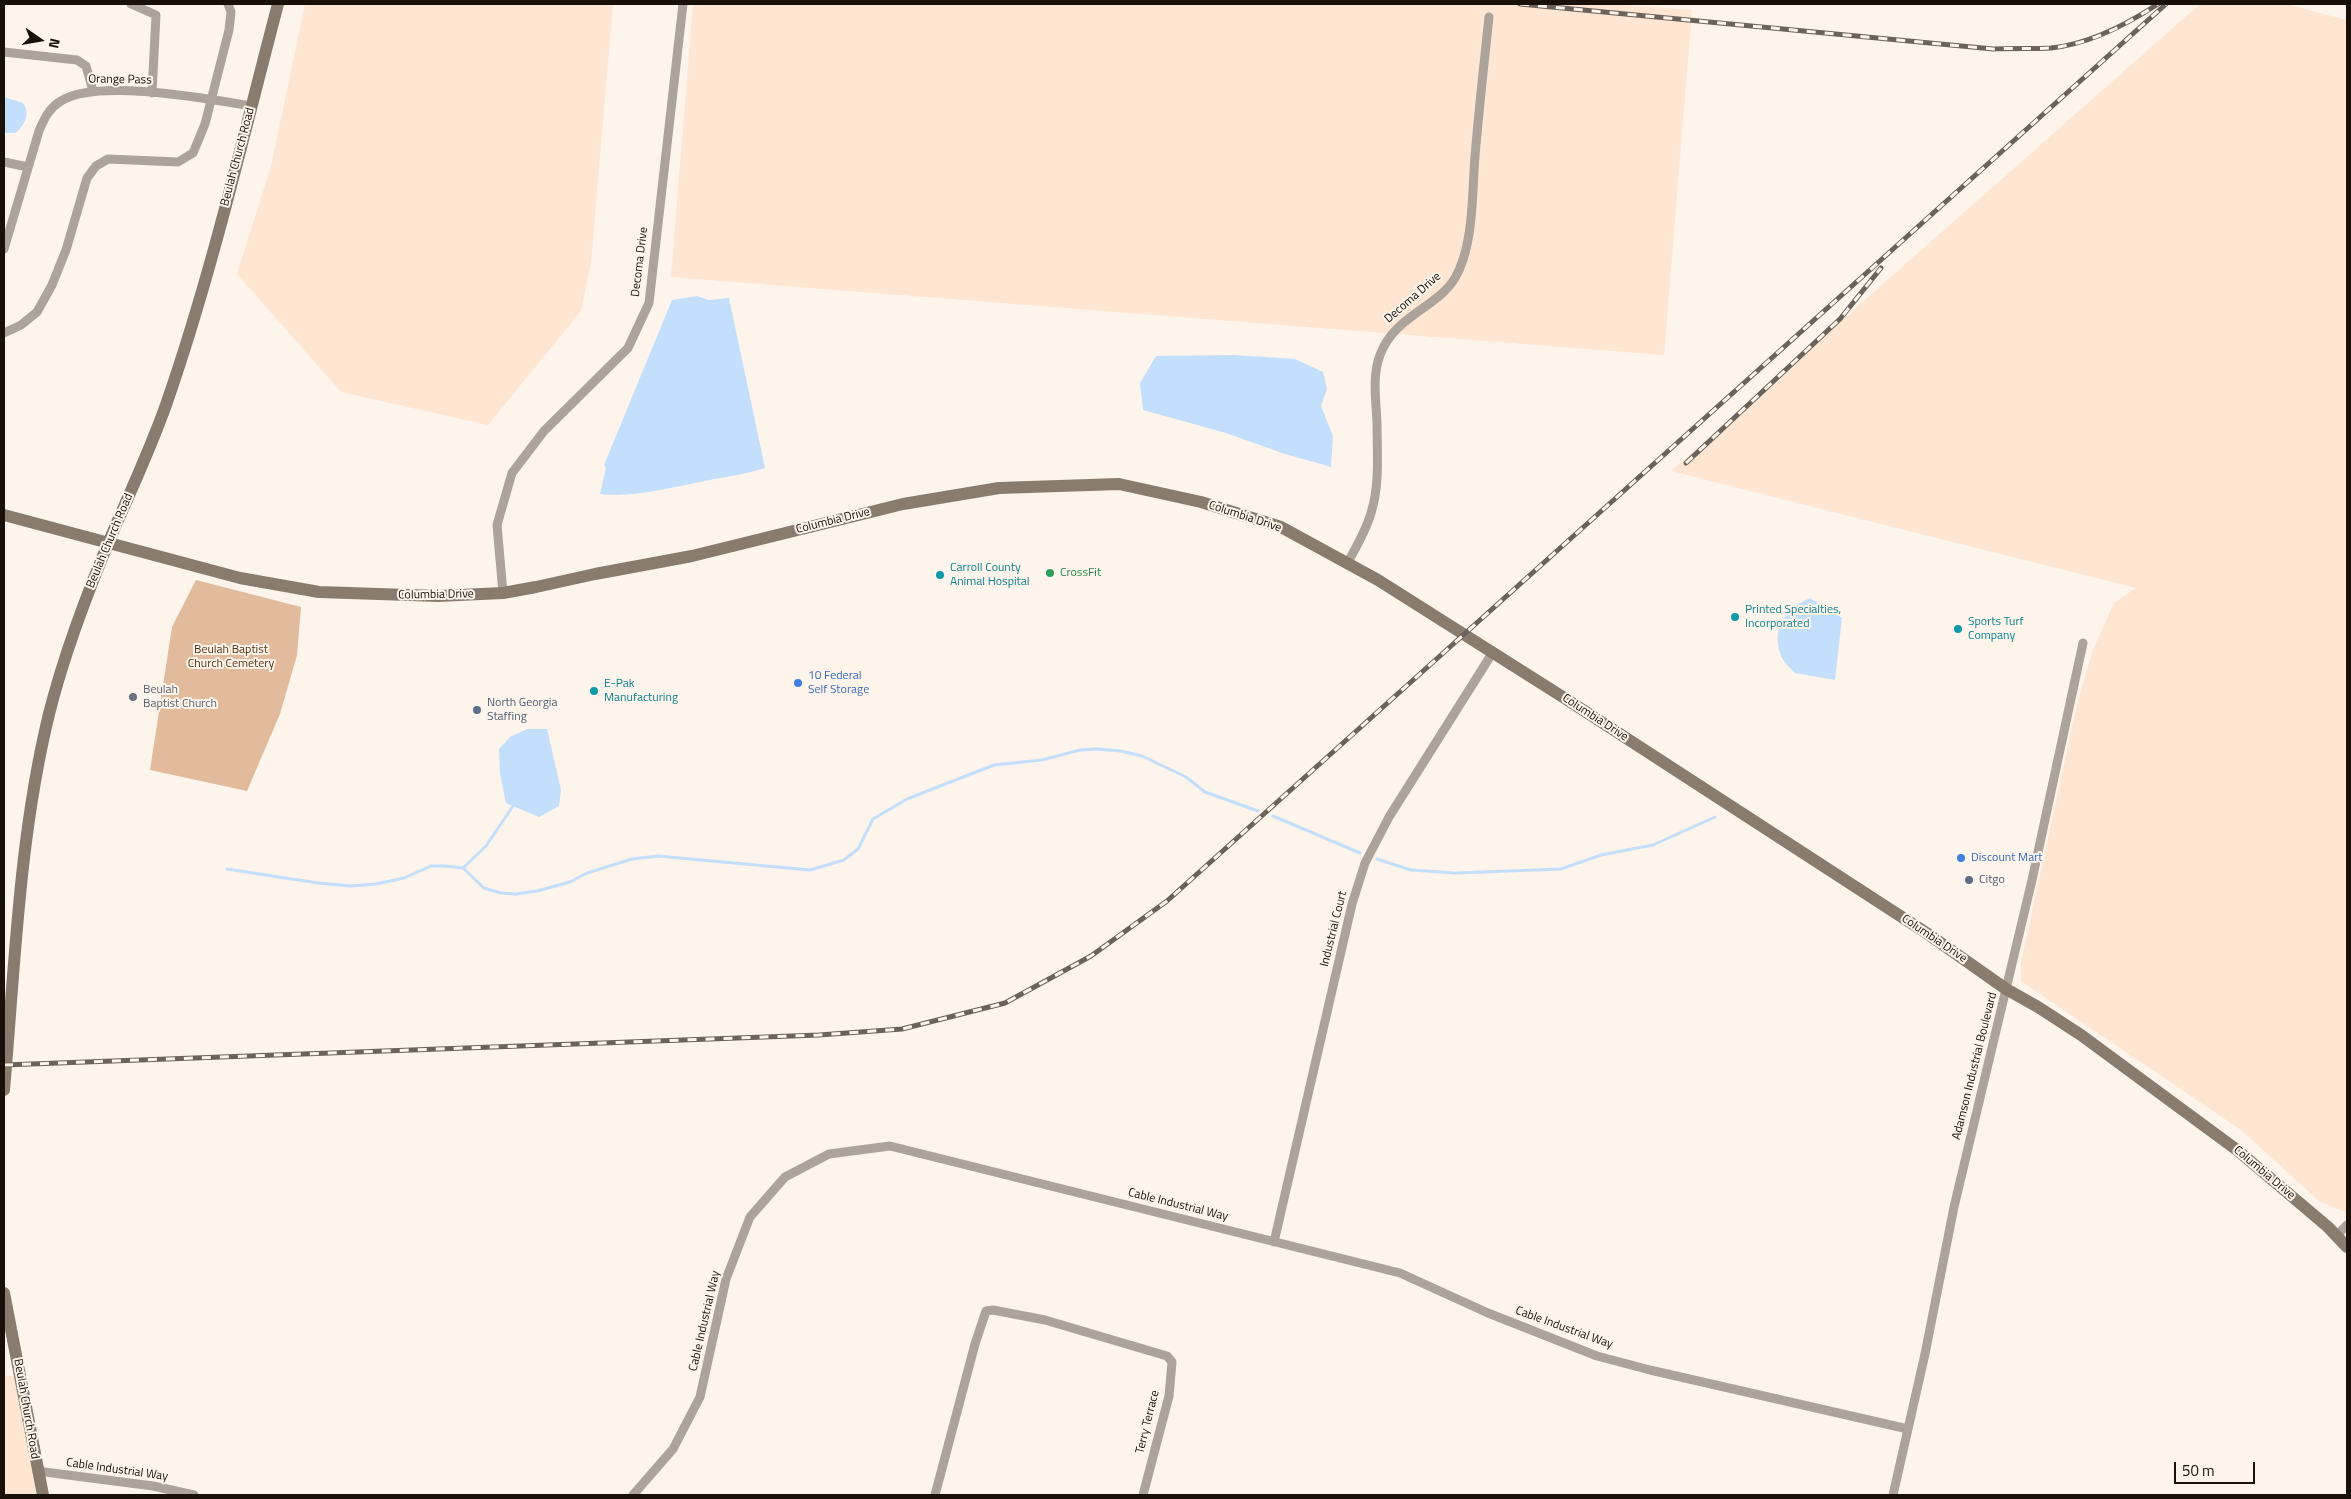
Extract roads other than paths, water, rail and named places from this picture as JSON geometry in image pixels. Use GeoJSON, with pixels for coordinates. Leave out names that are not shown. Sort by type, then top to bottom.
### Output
{"type":"FeatureCollection","features":[{"type":"Feature","properties":{"kind":"main road","name":"Beulah Church Road"},"geometry":{"type":"LineString","coordinates":[[4,1090],[24,856],[40,758],[65,658],[84,601],[166,406],[184,352],[205,282],[278,4]]}},
{"type":"Feature","properties":{"kind":"main road","name":"Columbia Drive"},"geometry":{"type":"LineString","coordinates":[[4,515],[240,578],[319,592],[438,596],[503,593],[692,556],[903,504],[999,488],[1119,484],[1201,502],[1281,527],[1347,564],[1493,652],[1928,934],[2006,989],[2081,1035],[2237,1150],[2347,1247]]}},
{"type":"Feature","properties":{"kind":"main road","name":"Beulah Church Road"},"geometry":{"type":"LineString","coordinates":[[4,1293],[6,1315],[43,1495]]}},
{"type":"Feature","properties":{"kind":"street"},"geometry":{"type":"LineString","coordinates":[[131,4],[156,15],[152,93]]}},
{"type":"Feature","properties":{"kind":"street"},"geometry":{"type":"LineString","coordinates":[[4,333],[22,325],[37,312],[52,285],[66,250],[87,178],[96,166],[108,159],[178,162],[193,153],[205,124],[229,30],[231,12],[228,4]]}},
{"type":"Feature","properties":{"kind":"street","name":"Decoma Drive"},"geometry":{"type":"LineString","coordinates":[[503,593],[497,525],[512,473],[544,430],[628,348],[649,302],[683,4]]}},
{"type":"Feature","properties":{"kind":"street","name":"Decoma Drive"},"geometry":{"type":"LineString","coordinates":[[1347,564],[1372,512],[1376,489],[1376,388],[1379,356],[1388,336],[1439,295],[1454,279],[1464,259],[1470,216],[1489,17]]}},
{"type":"Feature","properties":{"kind":"street"},"geometry":{"type":"LineString","coordinates":[[4,52],[77,60],[86,66],[92,91]]}},
{"type":"Feature","properties":{"kind":"street","name":"Orange Pass"},"geometry":{"type":"LineString","coordinates":[[4,249],[7,225],[46,114],[61,100],[85,91],[92,91],[152,93],[251,106]]}},
{"type":"Feature","properties":{"kind":"street"},"geometry":{"type":"LineString","coordinates":[[4,162],[28,167]]}},
{"type":"Feature","properties":{"kind":"street","name":"Adamson Industrial Boulevard"},"geometry":{"type":"LineString","coordinates":[[1893,1495],[1954,1207],[2032,880],[2084,643]]}},
{"type":"Feature","properties":{"kind":"street","name":"Industrial Court"},"geometry":{"type":"LineString","coordinates":[[1274,1242],[1352,904],[1365,863],[1389,817],[1493,652]]}},
{"type":"Feature","properties":{"kind":"street","name":"Cable Industrial Way"},"geometry":{"type":"LineString","coordinates":[[633,1495],[673,1449],[700,1397],[726,1278],[750,1217],[785,1177],[829,1154],[890,1146],[1400,1273],[1488,1313],[1597,1356],[1650,1370],[1908,1429]]}},
{"type":"Feature","properties":{"kind":"street"},"geometry":{"type":"LineString","coordinates":[[2336,1236],[2347,1225]]}},
{"type":"Feature","properties":{"kind":"street","name":"Terry Terrace"},"geometry":{"type":"LineString","coordinates":[[935,1495],[975,1344],[986,1311],[994,1310],[1016,1313],[1166,1356],[1172,1362],[1169,1396],[1143,1495]]}},
{"type":"Feature","properties":{"kind":"street","name":"Cable Industrial Way"},"geometry":{"type":"LineString","coordinates":[[37,1471],[153,1486],[194,1495]]}},
{"type":"Feature","properties":{"kind":"water"},"geometry":{"type":"Polygon","coordinates":[[[4,97],[23,103],[25,107],[25,120],[15,133],[4,133],[4,97]]]}},
{"type":"Feature","properties":{"kind":"water"},"geometry":{"type":"Polygon","coordinates":[[[697,296],[709,300],[729,298],[765,468],[650,492],[625,495],[600,494],[606,468],[604,465],[672,300],[697,296]]]}},
{"type":"Feature","properties":{"kind":"water"},"geometry":{"type":"Polygon","coordinates":[[[1234,355],[1295,359],[1323,372],[1327,389],[1321,406],[1333,436],[1331,467],[1285,454],[1226,433],[1143,410],[1140,383],[1156,356],[1234,355]]]}},
{"type":"Feature","properties":{"kind":"water"},"geometry":{"type":"Polygon","coordinates":[[[1810,598],[1842,618],[1835,680],[1795,673],[1782,658],[1778,639],[1782,622],[1793,608],[1810,598]]]}},
{"type":"Feature","properties":{"kind":"water"},"geometry":{"type":"Polygon","coordinates":[[[527,729],[547,729],[561,790],[559,806],[539,817],[506,803],[500,774],[499,749],[510,737],[527,729]]]}},
{"type":"Feature","properties":{"kind":"waterway"},"geometry":{"type":"LineString","coordinates":[[227,869],[318,883],[351,886],[376,884],[404,878],[431,866],[445,866],[463,868],[484,888],[501,893],[516,894],[537,891],[570,882],[587,873],[632,859],[658,856],[810,870],[844,860],[858,849],[873,819],[907,799],[994,765],[1042,760],[1080,750],[1096,749],[1121,751],[1142,756],[1186,777],[1205,792],[1258,811]]}},
{"type":"Feature","properties":{"kind":"waterway"},"geometry":{"type":"LineString","coordinates":[[463,868],[486,846],[513,806]]}},
{"type":"Feature","properties":{"kind":"waterway"},"geometry":{"type":"LineString","coordinates":[[1273,816],[1360,853]]}},
{"type":"Feature","properties":{"kind":"waterway"},"geometry":{"type":"LineString","coordinates":[[1377,859],[1411,870],[1456,873],[1561,869],[1601,855],[1653,845],[1715,817]]}},
{"type":"Feature","properties":{"kind":"railway"},"geometry":{"type":"LineString","coordinates":[[1520,4],[1993,49],[2051,48],[2080,42],[2120,26],[2158,4]]}},
{"type":"Feature","properties":{"kind":"railway"},"geometry":{"type":"LineString","coordinates":[[4,1065],[819,1035],[902,1029],[1005,1003],[1091,956],[1167,901],[2166,4]]}},
{"type":"Feature","properties":{"kind":"railway"},"geometry":{"type":"LineString","coordinates":[[1686,463],[1840,319],[1881,268]]}},
{"type":"Feature","properties":{"kind":"place","name":"CrossFit"},"geometry":{"type":"Point","coordinates":[1050,573]}},
{"type":"Feature","properties":{"kind":"place","name":"Carroll County Animal Hospital"},"geometry":{"type":"Point","coordinates":[940,575]}},
{"type":"Feature","properties":{"kind":"place","name":"Printed Specialties, Incorporated"},"geometry":{"type":"Point","coordinates":[1735,617]}},
{"type":"Feature","properties":{"kind":"place","name":"Sports Turf Company"},"geometry":{"type":"Point","coordinates":[1958,629]}},
{"type":"Feature","properties":{"kind":"place","name":"10 Federal Self Storage"},"geometry":{"type":"Point","coordinates":[798,683]}},
{"type":"Feature","properties":{"kind":"place","name":"E-Pak Manufacturing"},"geometry":{"type":"Point","coordinates":[594,691]}},
{"type":"Feature","properties":{"kind":"place","name":"Beulah Baptist Church"},"geometry":{"type":"Point","coordinates":[133,697]}},
{"type":"Feature","properties":{"kind":"place","name":"North Georgia Staffing"},"geometry":{"type":"Point","coordinates":[477,710]}},
{"type":"Feature","properties":{"kind":"place","name":"Discount Mart"},"geometry":{"type":"Point","coordinates":[1961,858]}},
{"type":"Feature","properties":{"kind":"place","name":"Citgo"},"geometry":{"type":"Point","coordinates":[1969,880]}},
{"type":"Feature","properties":{"kind":"park label","name":"Beulah Baptist Church Cemetery"},"geometry":{"type":"Point","coordinates":[231,657]}}]}
